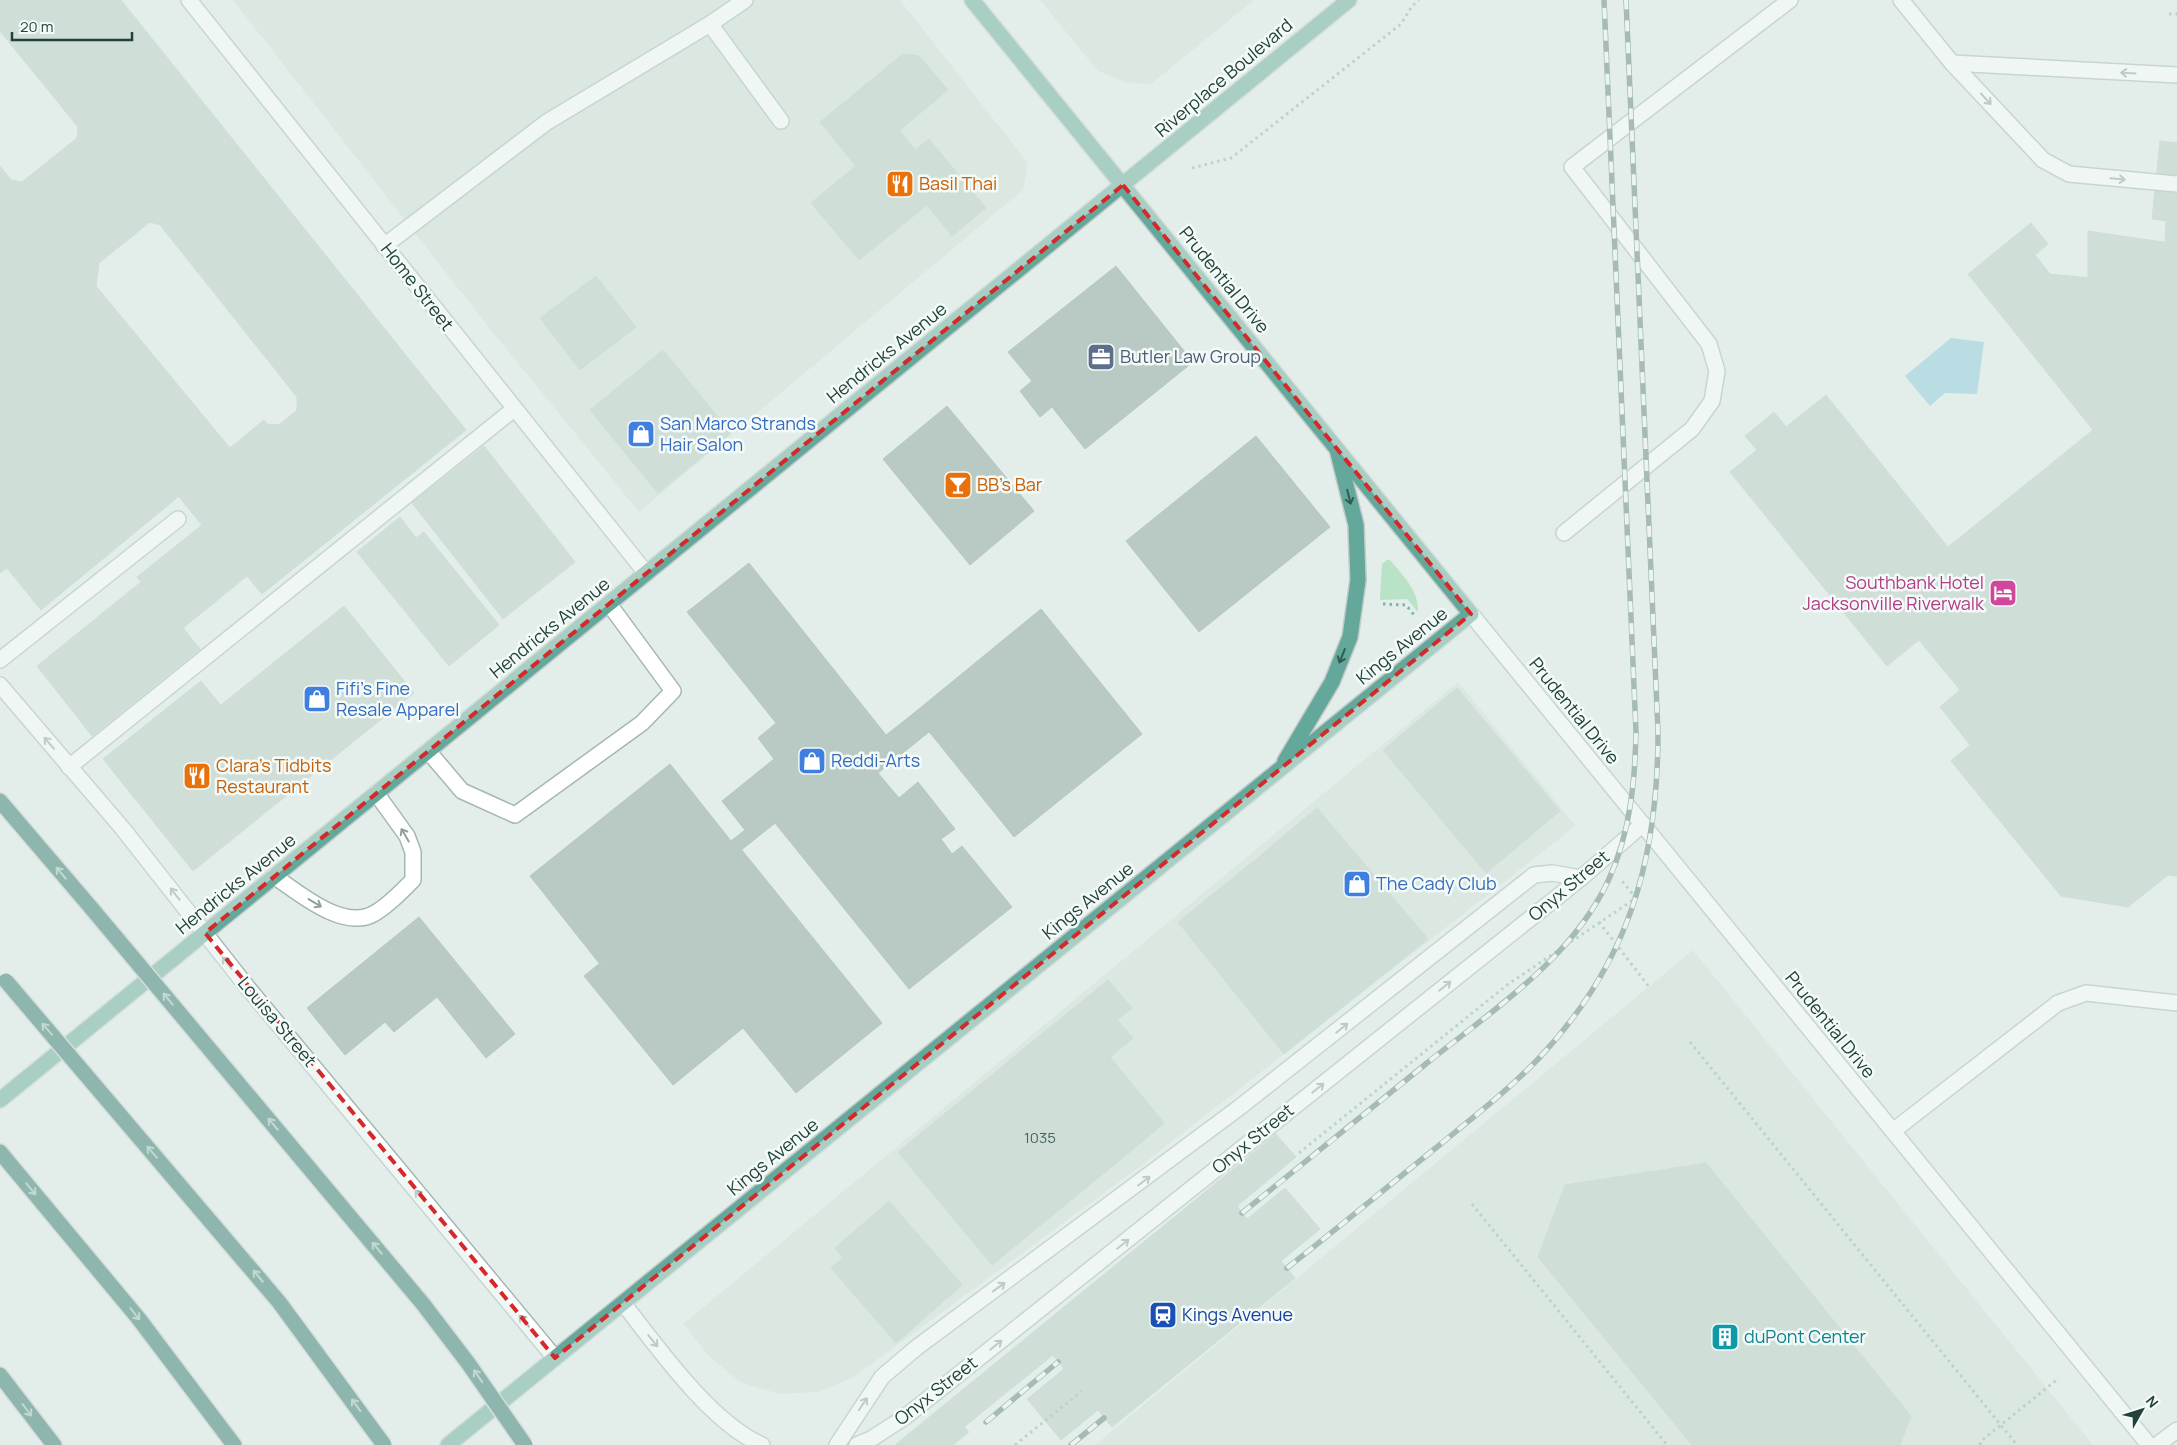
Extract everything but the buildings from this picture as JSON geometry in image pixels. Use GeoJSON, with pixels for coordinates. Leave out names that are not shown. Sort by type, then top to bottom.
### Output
{"type":"FeatureCollection","features":[{"type":"Feature","properties":{"kind":"highway"},"geometry":{"type":"LineString","coordinates":[[0,801],[423,1304],[468,1363],[525,1445]]}},
{"type":"Feature","properties":{"kind":"highway"},"geometry":{"type":"LineString","coordinates":[[3,977],[279,1302],[384,1445]]}},
{"type":"Feature","properties":{"kind":"highway"},"geometry":{"type":"LineString","coordinates":[[0,1152],[145,1326],[234,1445]]}},
{"type":"Feature","properties":{"kind":"highway"},"geometry":{"type":"LineString","coordinates":[[0,1375],[54,1445]]}},
{"type":"Feature","properties":{"kind":"main road","name":"Prudential Drive"},"geometry":{"type":"LineString","coordinates":[[972,0],[1471,614]]}},
{"type":"Feature","properties":{"kind":"main road","name":"Riverplace Boulevard"},"geometry":{"type":"LineString","coordinates":[[1123,185],[1348,0]]}},
{"type":"Feature","properties":{"kind":"main road","name":"Hendricks Avenue"},"geometry":{"type":"LineString","coordinates":[[0,1100],[1123,185]]}},
{"type":"Feature","properties":{"kind":"main road"},"geometry":{"type":"LineString","coordinates":[[1279,771],[1332,682],[1350,637],[1358,580],[1356,525],[1337,449]]}},
{"type":"Feature","properties":{"kind":"main road","name":"Kings Avenue"},"geometry":{"type":"LineString","coordinates":[[448,1445],[1471,614]]}},
{"type":"Feature","properties":{"kind":"street","name":"Home Street"},"geometry":{"type":"LineString","coordinates":[[189,0],[646,573]]}},
{"type":"Feature","properties":{"kind":"street"},"geometry":{"type":"LineString","coordinates":[[384,246],[547,122],[710,24],[745,0]]}},
{"type":"Feature","properties":{"kind":"street"},"geometry":{"type":"LineString","coordinates":[[1564,533],[1692,429],[1712,401],[1717,371],[1709,344],[1572,167],[1790,0]]}},
{"type":"Feature","properties":{"kind":"street"},"geometry":{"type":"LineString","coordinates":[[1901,0],[1952,63],[2043,160],[2069,174],[2177,184]]}},
{"type":"Feature","properties":{"kind":"street"},"geometry":{"type":"LineString","coordinates":[[710,24],[781,121]]}},
{"type":"Feature","properties":{"kind":"street"},"geometry":{"type":"LineString","coordinates":[[1952,63],[2177,75]]}},
{"type":"Feature","properties":{"kind":"street"},"geometry":{"type":"LineString","coordinates":[[69,767],[514,409]]}},
{"type":"Feature","properties":{"kind":"street"},"geometry":{"type":"LineString","coordinates":[[0,660],[178,519]]}},
{"type":"Feature","properties":{"kind":"street"},"geometry":{"type":"LineString","coordinates":[[428,751],[462,791],[515,815],[642,723],[672,691],[609,604]]}},
{"type":"Feature","properties":{"kind":"street","name":"Prudential Drive"},"geometry":{"type":"LineString","coordinates":[[1471,614],[2148,1445]]}},
{"type":"Feature","properties":{"kind":"street","name":"Louisa Street"},"geometry":{"type":"LineString","coordinates":[[0,685],[122,829],[248,988],[555,1358]]}},
{"type":"Feature","properties":{"kind":"street"},"geometry":{"type":"LineString","coordinates":[[274,876],[318,906],[348,919],[373,914],[395,897],[413,880],[413,852],[407,836],[376,793]]}},
{"type":"Feature","properties":{"kind":"street","name":"Onyx Street"},"geometry":{"type":"LineString","coordinates":[[857,1445],[871,1440],[905,1417],[1581,878],[1642,824]]}},
{"type":"Feature","properties":{"kind":"street"},"geometry":{"type":"LineString","coordinates":[[837,1445],[882,1377],[916,1348],[1240,1107],[1534,875],[1552,873],[1581,878]]}},
{"type":"Feature","properties":{"kind":"street"},"geometry":{"type":"LineString","coordinates":[[1893,1131],[2058,1003],[2086,993],[2177,1003]]}},
{"type":"Feature","properties":{"kind":"street"},"geometry":{"type":"LineString","coordinates":[[623,1303],[691,1388],[746,1438],[762,1445]]}},
{"type":"Feature","properties":{"kind":"street"},"geometry":{"type":"LineString","coordinates":[[2157,1445],[2177,1430]]}},
{"type":"Feature","properties":{"kind":"path"},"geometry":{"type":"LineString","coordinates":[[1231,158],[1401,24],[1412,6],[1419,0]]}},
{"type":"Feature","properties":{"kind":"path"},"geometry":{"type":"LineString","coordinates":[[2169,14],[2177,14]]}},
{"type":"Feature","properties":{"kind":"path"},"geometry":{"type":"LineString","coordinates":[[1380,604],[1406,605],[1415,616]]}},
{"type":"Feature","properties":{"kind":"path"},"geometry":{"type":"LineString","coordinates":[[1299,1152],[1507,985],[1636,898],[1619,877]]}},
{"type":"Feature","properties":{"kind":"path"},"geometry":{"type":"LineString","coordinates":[[1600,922],[1650,988]]}},
{"type":"Feature","properties":{"kind":"path"},"geometry":{"type":"LineString","coordinates":[[1690,1042],[2017,1445]]}},
{"type":"Feature","properties":{"kind":"path"},"geometry":{"type":"LineString","coordinates":[[1472,1204],[1667,1445]]}},
{"type":"Feature","properties":{"kind":"path"},"geometry":{"type":"LineString","coordinates":[[1980,1445],[1981,1440],[2080,1361]]}},
{"type":"Feature","properties":{"kind":"path"},"geometry":{"type":"LineString","coordinates":[[1015,1445],[1082,1391]]}},
{"type":"Feature","properties":{"kind":"highlighted area"},"geometry":{"type":"Polygon","coordinates":[[[1123,185],[1471,614],[555,1358],[205,933],[1123,185]]]}},
{"type":"Feature","properties":{"kind":"shaded area"},"geometry":{"type":"Polygon","coordinates":[[[233,0],[900,0],[1028,163],[1023,190],[639,512],[490,329],[233,0]]]}},
{"type":"Feature","properties":{"kind":"shaded area"},"geometry":{"type":"Polygon","coordinates":[[[1040,0],[1254,0],[1151,84],[1127,83],[1098,71],[1040,0]]]}},
{"type":"Feature","properties":{"kind":"shaded area"},"geometry":{"type":"Polygon","coordinates":[[[1458,682],[1576,826],[1142,1165],[854,1377],[819,1392],[779,1394],[740,1382],[709,1356],[683,1324],[1458,682]]]}},
{"type":"Feature","properties":{"kind":"shaded area"},"geometry":{"type":"Polygon","coordinates":[[[1693,950],[2093,1445],[1095,1445],[1693,950]]]}},
{"type":"Feature","properties":{"kind":"green space"},"geometry":{"type":"Polygon","coordinates":[[[1390,560],[1413,590],[1418,604],[1418,612],[1407,599],[1380,600],[1382,564],[1390,560]]]}},
{"type":"Feature","properties":{"kind":"water"},"geometry":{"type":"Polygon","coordinates":[[[1951,338],[1984,342],[1977,394],[1945,393],[1930,406],[1905,376],[1951,338]]]}},
{"type":"Feature","properties":{"kind":"railway"},"geometry":{"type":"LineString","coordinates":[[1242,1213],[1504,1002],[1553,958],[1575,934],[1594,907],[1609,879],[1622,844],[1633,788],[1636,732],[1604,0]]}},
{"type":"Feature","properties":{"kind":"railway"},"geometry":{"type":"LineString","coordinates":[[1287,1268],[1490,1104],[1540,1057],[1571,1021],[1596,984],[1616,946],[1632,907],[1644,866],[1652,823],[1657,779],[1658,732],[1626,0]]}},
{"type":"Feature","properties":{"kind":"railway"},"geometry":{"type":"LineString","coordinates":[[986,1422],[1058,1362]]}},
{"type":"Feature","properties":{"kind":"railway"},"geometry":{"type":"LineString","coordinates":[[1071,1445],[1104,1418]]}},
{"type":"Feature","properties":{"kind":"place","name":"Basil Thai"},"geometry":{"type":"Point","coordinates":[900,184]}},
{"type":"Feature","properties":{"kind":"place","name":"Butler Law Group"},"geometry":{"type":"Point","coordinates":[1101,357]}},
{"type":"Feature","properties":{"kind":"place","name":"San Marco Strands Hair Salon"},"geometry":{"type":"Point","coordinates":[641,434]}},
{"type":"Feature","properties":{"kind":"place","name":"BB's Bar"},"geometry":{"type":"Point","coordinates":[958,485]}},
{"type":"Feature","properties":{"kind":"place","name":"Southbank Hotel Jacksonville Riverwalk"},"geometry":{"type":"Point","coordinates":[2003,593]}},
{"type":"Feature","properties":{"kind":"place","name":"Fifi's Fine Resale Apparel"},"geometry":{"type":"Point","coordinates":[317,699]}},
{"type":"Feature","properties":{"kind":"place","name":"Reddi-Arts"},"geometry":{"type":"Point","coordinates":[812,761]}},
{"type":"Feature","properties":{"kind":"place","name":"Clara's Tidbits Restaurant"},"geometry":{"type":"Point","coordinates":[197,776]}},
{"type":"Feature","properties":{"kind":"place","name":"The Cady Club"},"geometry":{"type":"Point","coordinates":[1357,884]}},
{"type":"Feature","properties":{"kind":"place","name":"Kings Avenue"},"geometry":{"type":"Point","coordinates":[1163,1315]}},
{"type":"Feature","properties":{"kind":"place","name":"duPont Center"},"geometry":{"type":"Point","coordinates":[1725,1337]}}]}
